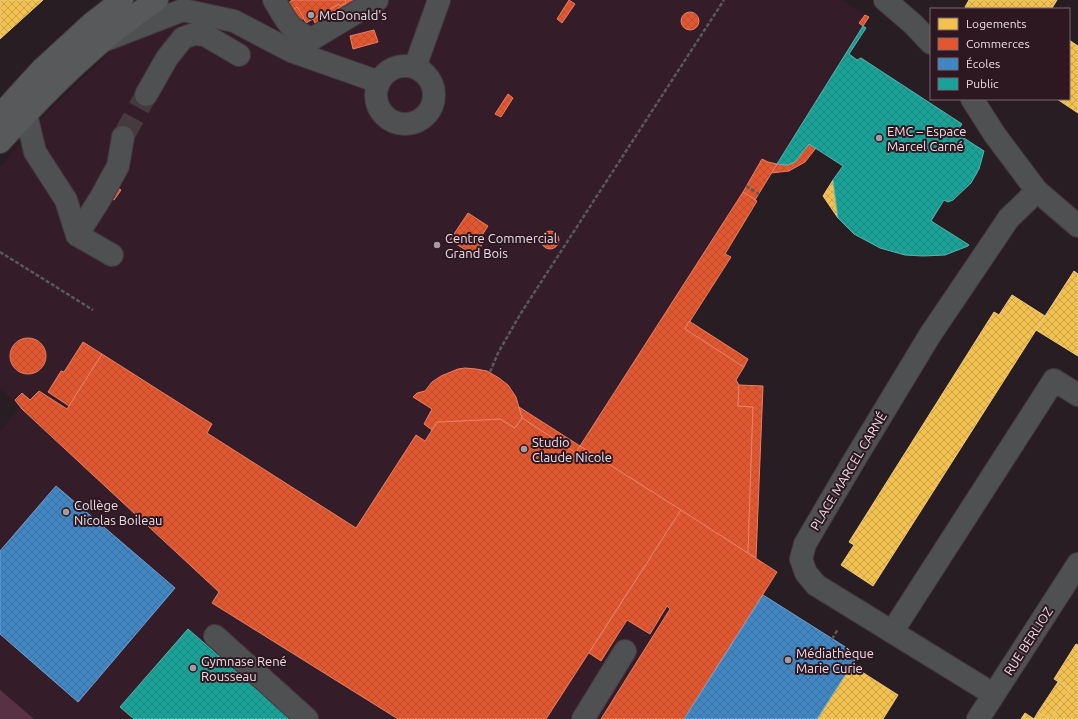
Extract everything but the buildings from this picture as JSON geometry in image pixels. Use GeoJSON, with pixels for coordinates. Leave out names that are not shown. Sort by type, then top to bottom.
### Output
{"type":"FeatureCollection","features":[{"type":"Feature","properties":{"kind":"main road"},"geometry":{"type":"LineString","coordinates":[[0,115],[42,69],[91,24],[122,0]]}},
{"type":"Feature","properties":{"kind":"main road"},"geometry":{"type":"LineString","coordinates":[[0,142],[58,81],[103,41],[157,0]]}},
{"type":"Feature","properties":{"kind":"street"},"geometry":{"type":"LineString","coordinates":[[274,0],[291,27],[299,33],[312,39],[377,0]]}},
{"type":"Feature","properties":{"kind":"street"},"geometry":{"type":"LineString","coordinates":[[885,0],[913,24],[930,42]]}},
{"type":"Feature","properties":{"kind":"street"},"geometry":{"type":"LineString","coordinates":[[414,67],[437,1]]}},
{"type":"Feature","properties":{"kind":"street"},"geometry":{"type":"LineString","coordinates":[[103,41],[183,10],[234,21],[291,51],[379,82]]}},
{"type":"Feature","properties":{"kind":"street"},"geometry":{"type":"LineString","coordinates":[[318,60],[338,24]]}},
{"type":"Feature","properties":{"kind":"street"},"geometry":{"type":"LineString","coordinates":[[146,95],[167,58],[183,38],[194,34],[205,35],[239,55]]}},
{"type":"Feature","properties":{"kind":"street"},"geometry":{"type":"LineString","coordinates":[[406,66],[414,67],[427,75],[432,83],[435,93],[434,102],[430,111],[424,118],[407,125],[391,121],[379,108],[376,100],[376,91],[379,82],[390,70],[406,66]]}},
{"type":"Feature","properties":{"kind":"street"},"geometry":{"type":"LineString","coordinates":[[973,100],[995,135],[1038,191],[1078,226]]}},
{"type":"Feature","properties":{"kind":"street"},"geometry":{"type":"LineString","coordinates":[[26,114],[35,152],[66,200],[77,235],[112,255]]}},
{"type":"Feature","properties":{"kind":"street"},"geometry":{"type":"LineString","coordinates":[[77,235],[100,199],[118,166],[123,137]]}},
{"type":"Feature","properties":{"kind":"street","name":"PLACE MARCEL CARNÉ"},"geometry":{"type":"LineString","coordinates":[[993,694],[816,585],[806,574],[802,559],[805,544],[930,335],[1010,218],[1038,191]]}},
{"type":"Feature","properties":{"kind":"street"},"geometry":{"type":"LineString","coordinates":[[892,632],[1054,380],[1078,395]]}},
{"type":"Feature","properties":{"kind":"street","name":"RUE BERLIOZ"},"geometry":{"type":"LineString","coordinates":[[978,719],[993,694],[1072,586],[1078,564]]}},
{"type":"Feature","properties":{"kind":"street"},"geometry":{"type":"LineString","coordinates":[[215,636],[307,719]]}},
{"type":"Feature","properties":{"kind":"street"},"geometry":{"type":"LineString","coordinates":[[583,719],[625,651]]}},
{"type":"Feature","properties":{"kind":"path"},"geometry":{"type":"LineString","coordinates":[[490,372],[498,353],[525,307],[724,0]]}},
{"type":"Feature","properties":{"kind":"path"},"geometry":{"type":"LineString","coordinates":[[746,186],[759,194]]}},
{"type":"Feature","properties":{"kind":"path"},"geometry":{"type":"LineString","coordinates":[[0,252],[93,310]]}},
{"type":"Feature","properties":{"kind":"path"},"geometry":{"type":"LineString","coordinates":[[832,639],[840,626]]}},
{"type":"Feature","properties":{"kind":"shaded area"},"geometry":{"type":"Polygon","coordinates":[[[177,0],[842,0],[869,17],[755,199],[725,254],[731,257],[685,329],[744,367],[736,380],[739,385],[763,386],[756,558],[719,535],[601,719],[0,719],[0,431],[20,407],[0,388],[0,167],[49,110],[111,52],[177,0]]]}},
{"type":"Feature","properties":{"kind":"shaded area"},"geometry":{"type":"Polygon","coordinates":[[[0,690],[34,719],[0,719],[0,690]]]}},
{"type":"Feature","properties":{"kind":"tunnel"},"geometry":{"type":"LineString","coordinates":[[123,137],[146,95]]}},
{"type":"Feature","properties":{"kind":"place","name":"McDonald's"},"geometry":{"type":"Point","coordinates":[311,15]}},
{"type":"Feature","properties":{"kind":"place","name":"EMC – Espace Marcel Carné"},"geometry":{"type":"Point","coordinates":[879,138]}},
{"type":"Feature","properties":{"kind":"place","name":"Centre Commercial Grand Bois"},"geometry":{"type":"Point","coordinates":[437,245]}},
{"type":"Feature","properties":{"kind":"place","name":"Studio Claude Nicole"},"geometry":{"type":"Point","coordinates":[524,449]}},
{"type":"Feature","properties":{"kind":"place","name":"Collège Nicolas Boileau"},"geometry":{"type":"Point","coordinates":[66,512]}},
{"type":"Feature","properties":{"kind":"place","name":"Médiathèque Marie Curie"},"geometry":{"type":"Point","coordinates":[788,660]}},
{"type":"Feature","properties":{"kind":"place","name":"Gymnase René Rousseau"},"geometry":{"type":"Point","coordinates":[193,668]}}]}
